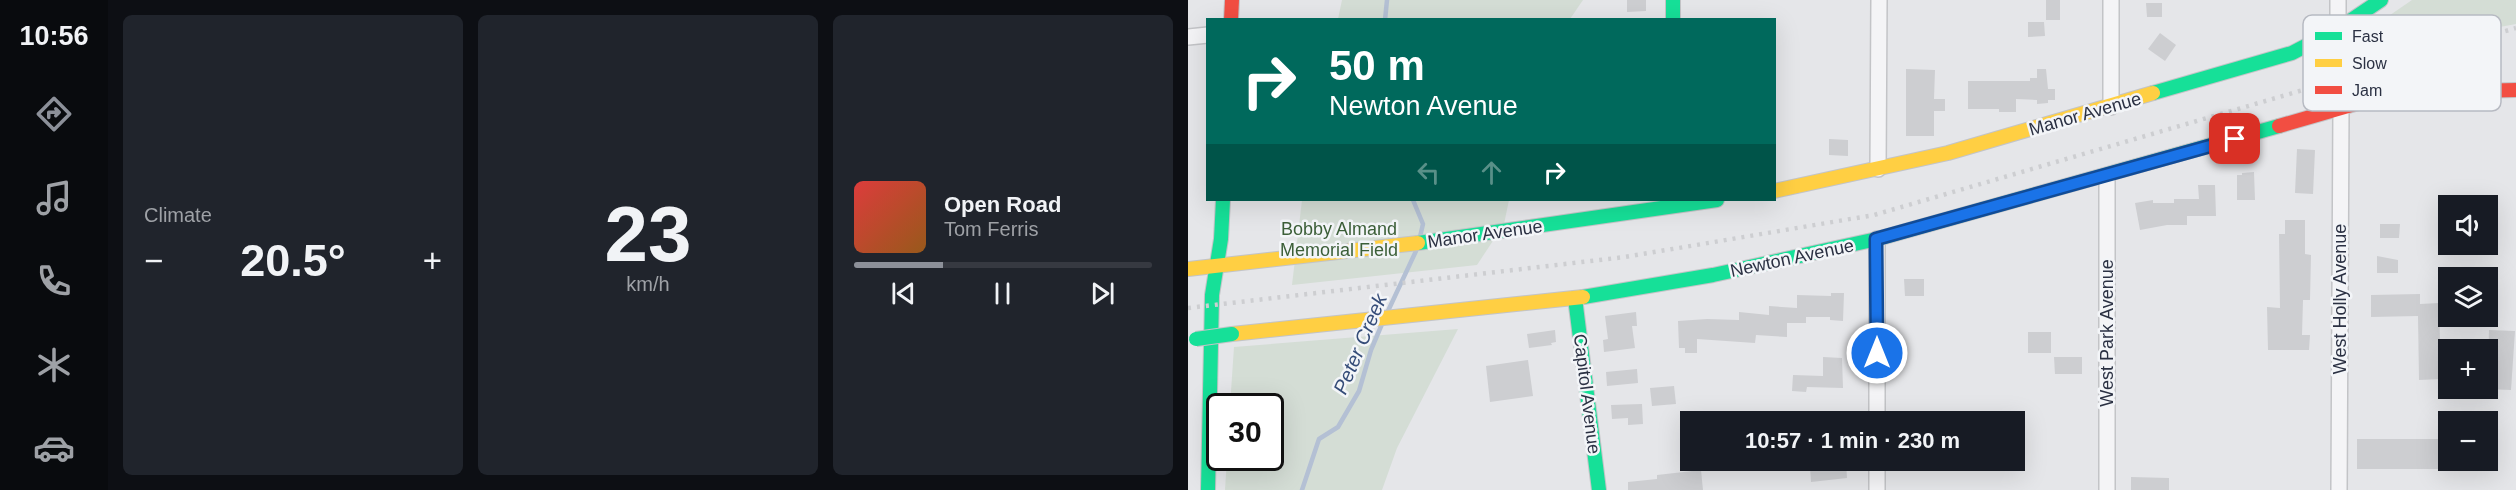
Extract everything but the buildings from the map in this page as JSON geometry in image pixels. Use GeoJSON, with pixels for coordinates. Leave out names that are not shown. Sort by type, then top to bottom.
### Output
{"type":"FeatureCollection","features":[{"type":"Feature","properties":{"kind":"street"},"geometry":{"type":"LineString","coordinates":[[1231,18],[1232,0]]}},
{"type":"Feature","properties":{"kind":"street"},"geometry":{"type":"LineString","coordinates":[[1673,0],[1673,18]]}},
{"type":"Feature","properties":{"kind":"street"},"geometry":{"type":"LineString","coordinates":[[1878,169],[1879,0]]}},
{"type":"Feature","properties":{"kind":"street"},"geometry":{"type":"LineString","coordinates":[[2111,0],[2111,107]]}},
{"type":"Feature","properties":{"kind":"street","name":"Manor Avenue"},"geometry":{"type":"LineString","coordinates":[[2359,15],[2381,0]]}},
{"type":"Feature","properties":{"kind":"street"},"geometry":{"type":"LineString","coordinates":[[1188,37],[1206,35]]}},
{"type":"Feature","properties":{"kind":"street","name":"Manor Avenue"},"geometry":{"type":"LineString","coordinates":[[1776,191],[1809,186],[1948,153],[2111,107],[2292,53],[2303,47]]}},
{"type":"Feature","properties":{"kind":"street","name":"Newton Avenue"},"geometry":{"type":"LineString","coordinates":[[2501,90],[2516,90]]}},
{"type":"Feature","properties":{"kind":"street","name":"Newton Avenue"},"geometry":{"type":"LineString","coordinates":[[1192,340],[1575,298],[1713,275],[1876,239],[2107,176],[2331,111]]}},
{"type":"Feature","properties":{"kind":"street","name":"West Holly Avenue"},"geometry":{"type":"LineString","coordinates":[[2339,490],[2341,111]]}},
{"type":"Feature","properties":{"kind":"street","name":"West Park Avenue"},"geometry":{"type":"LineString","coordinates":[[2107,176],[2107,490]]}},
{"type":"Feature","properties":{"kind":"street"},"geometry":{"type":"LineString","coordinates":[[1208,490],[1212,295],[1222,201]]}},
{"type":"Feature","properties":{"kind":"street","name":"Manor Avenue"},"geometry":{"type":"LineString","coordinates":[[1188,269],[1467,238],[1676,203],[1703,201]]}},
{"type":"Feature","properties":{"kind":"street"},"geometry":{"type":"LineString","coordinates":[[1876,239],[1877,411]]}},
{"type":"Feature","properties":{"kind":"street","name":"Capitol Avenue"},"geometry":{"type":"LineString","coordinates":[[1575,298],[1599,490]]}},
{"type":"Feature","properties":{"kind":"street"},"geometry":{"type":"LineString","coordinates":[[1877,471],[1877,490]]}},
{"type":"Feature","properties":{"kind":"green space"},"geometry":{"type":"Polygon","coordinates":[[[1342,0],[1583,0],[1571,18],[1338,18],[1342,0]]]}},
{"type":"Feature","properties":{"kind":"green space"},"geometry":{"type":"Polygon","coordinates":[[[2412,0],[2516,0],[2516,24],[2501,27],[2501,15],[2390,15],[2412,0]]]}},
{"type":"Feature","properties":{"kind":"green space","name":"Bobby Almand Memorial Field"},"geometry":{"type":"Polygon","coordinates":[[[1302,201],[1509,201],[1504,224],[1477,265],[1292,285],[1302,201]]]}},
{"type":"Feature","properties":{"kind":"green space"},"geometry":{"type":"Polygon","coordinates":[[[1458,329],[1397,448],[1382,490],[1225,490],[1226,471],[1284,471],[1284,393],[1231,393],[1234,347],[1458,329]]]}},
{"type":"Feature","properties":{"kind":"waterway","name":"Peter Creek"},"geometry":{"type":"LineString","coordinates":[[1385,18],[1387,0]]}},
{"type":"Feature","properties":{"kind":"waterway","name":"Peter Creek"},"geometry":{"type":"LineString","coordinates":[[1413,201],[1423,224],[1420,237]]}},
{"type":"Feature","properties":{"kind":"waterway","name":"Peter Creek"},"geometry":{"type":"LineString","coordinates":[[1388,311],[1416,251]]}},
{"type":"Feature","properties":{"kind":"waterway","name":"Peter Creek"},"geometry":{"type":"LineString","coordinates":[[1302,490],[1319,439],[1338,427],[1359,391],[1371,350],[1382,324]]}},
{"type":"Feature","properties":{"kind":"railway"},"geometry":{"type":"LineString","coordinates":[[2501,32],[2516,28]]}},
{"type":"Feature","properties":{"kind":"railway"},"geometry":{"type":"LineString","coordinates":[[1188,308],[1625,257],[1874,215],[2303,90]]}},
{"type":"Feature","properties":{"kind":"traffic: fast"},"geometry":{"type":"LineString","coordinates":[[1673,0],[1673,18]]}},
{"type":"Feature","properties":{"kind":"traffic: fast"},"geometry":{"type":"LineString","coordinates":[[2359,15],[2381,0]]}},
{"type":"Feature","properties":{"kind":"traffic: fast"},"geometry":{"type":"LineString","coordinates":[[2153,93],[2292,53],[2303,47]]}},
{"type":"Feature","properties":{"kind":"traffic: fast"},"geometry":{"type":"LineString","coordinates":[[1583,297],[1713,275],[1877,239],[2279,126]]}},
{"type":"Feature","properties":{"kind":"traffic: fast"},"geometry":{"type":"LineString","coordinates":[[1208,490],[1212,295],[1221,239],[1223,201]]}},
{"type":"Feature","properties":{"kind":"traffic: fast"},"geometry":{"type":"LineString","coordinates":[[1418,243],[1710,201]]}},
{"type":"Feature","properties":{"kind":"traffic: fast"},"geometry":{"type":"LineString","coordinates":[[1575,298],[1599,490]]}},
{"type":"Feature","properties":{"kind":"traffic: fast"},"geometry":{"type":"LineString","coordinates":[[1196,339],[1232,334]]}},
{"type":"Feature","properties":{"kind":"traffic: slow"},"geometry":{"type":"LineString","coordinates":[[1776,191],[1948,153],[2153,93]]}},
{"type":"Feature","properties":{"kind":"traffic: slow"},"geometry":{"type":"LineString","coordinates":[[1188,269],[1418,243]]}},
{"type":"Feature","properties":{"kind":"traffic: slow"},"geometry":{"type":"LineString","coordinates":[[1232,334],[1583,297]]}},
{"type":"Feature","properties":{"kind":"traffic: jam"},"geometry":{"type":"LineString","coordinates":[[1231,18],[1232,0]]}},
{"type":"Feature","properties":{"kind":"traffic: jam"},"geometry":{"type":"LineString","coordinates":[[2501,90],[2516,90]]}},
{"type":"Feature","properties":{"kind":"traffic: jam"},"geometry":{"type":"LineString","coordinates":[[2279,126],[2331,111]]}},
{"type":"Feature","properties":{"kind":"route"},"geometry":{"type":"LineString","coordinates":[[1877,353],[1876,239],[2235,139]]}}]}
